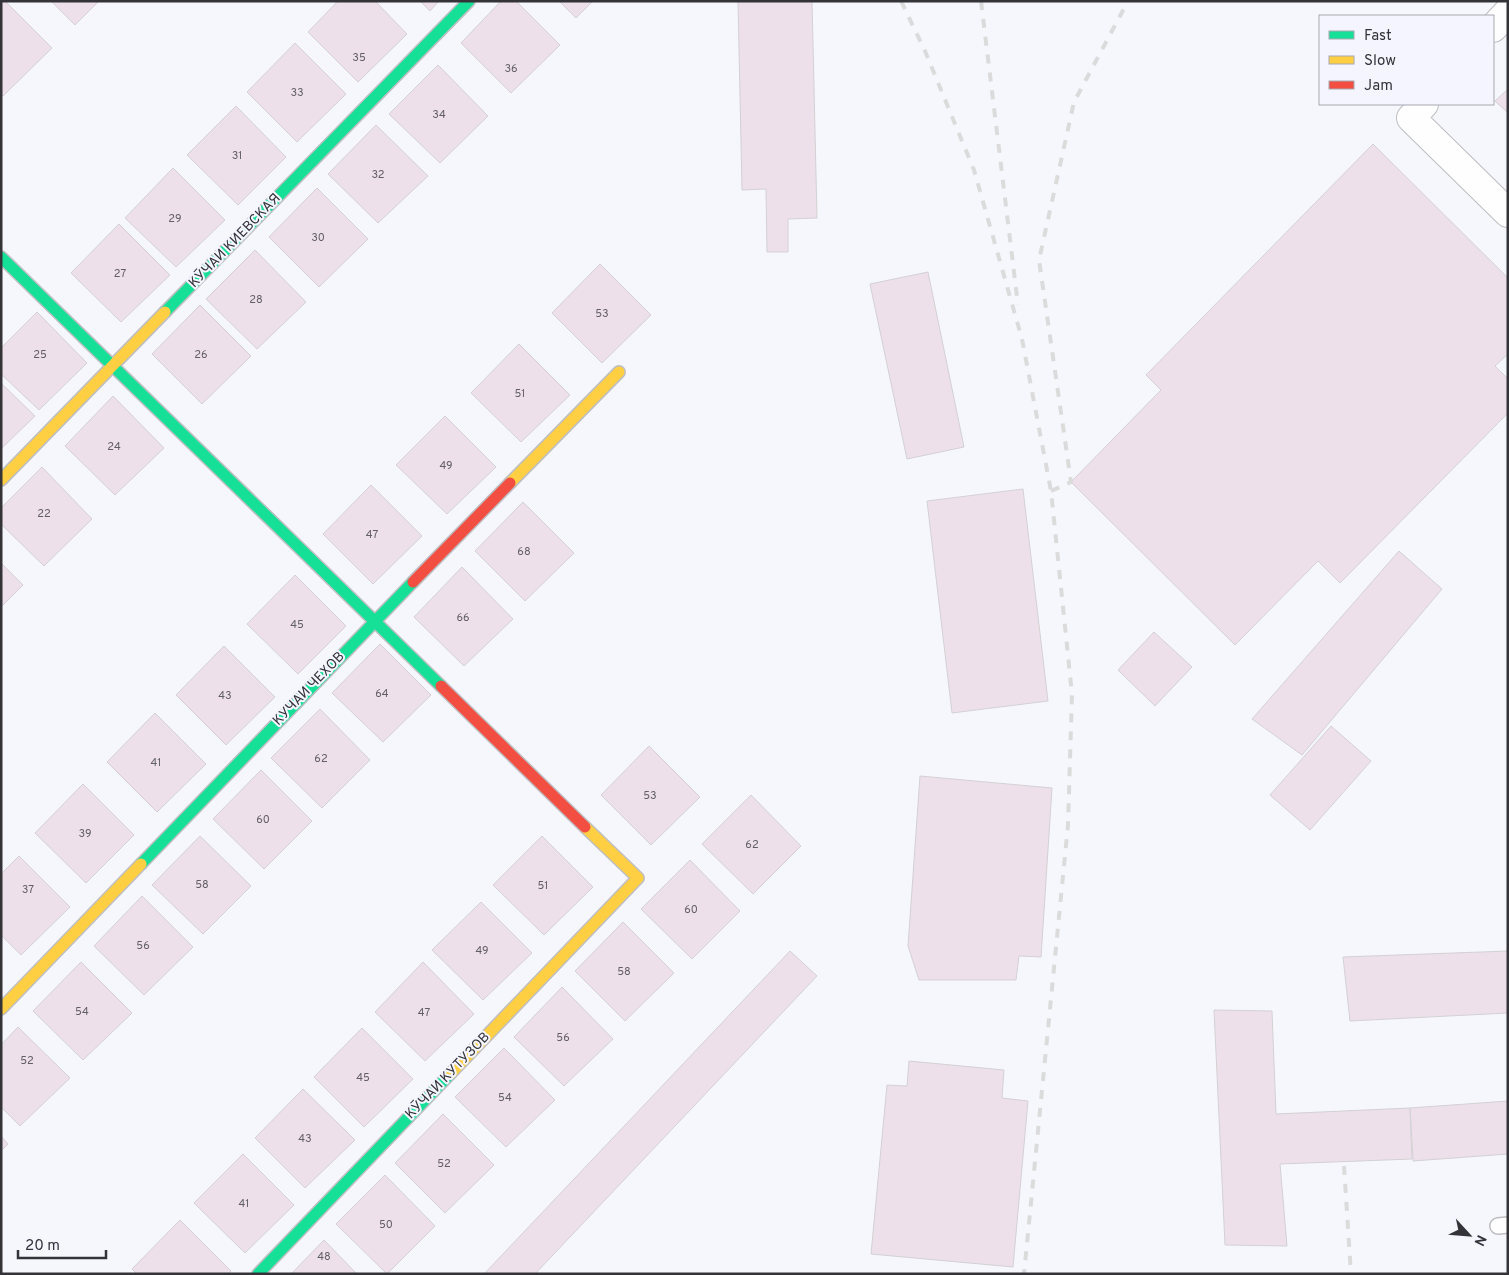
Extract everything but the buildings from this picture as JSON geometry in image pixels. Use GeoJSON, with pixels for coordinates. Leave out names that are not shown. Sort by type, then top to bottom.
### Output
{"type":"FeatureCollection","features":[{"type":"Feature","properties":{"kind":"street","name":"КӮЧАИ КИЕВСКАЯ"},"geometry":{"type":"LineString","coordinates":[[1,480],[469,1]]}},
{"type":"Feature","properties":{"kind":"street"},"geometry":{"type":"LineString","coordinates":[[1494,27],[1508,12]]}},
{"type":"Feature","properties":{"kind":"street"},"geometry":{"type":"LineString","coordinates":[[1417,111],[1508,213]]}},
{"type":"Feature","properties":{"kind":"street"},"geometry":{"type":"LineString","coordinates":[[1,257],[375,621]]}},
{"type":"Feature","properties":{"kind":"street","name":"КУЧАИ ЧЕХОВ"},"geometry":{"type":"LineString","coordinates":[[1,1009],[375,621],[619,372]]}},
{"type":"Feature","properties":{"kind":"street","name":"КӮЧАИ КУТУЗОВ"},"geometry":{"type":"LineString","coordinates":[[258,1274],[638,878],[375,621]]}},
{"type":"Feature","properties":{"kind":"railway"},"geometry":{"type":"LineString","coordinates":[[901,1],[925,51],[974,170],[1022,339],[1051,491],[1072,694],[1068,825],[1024,1274]]}},
{"type":"Feature","properties":{"kind":"railway"},"geometry":{"type":"LineString","coordinates":[[981,1],[1018,305]]}},
{"type":"Feature","properties":{"kind":"railway"},"geometry":{"type":"LineString","coordinates":[[1051,491],[1071,482],[1039,260],[1074,102],[1128,1]]}},
{"type":"Feature","properties":{"kind":"railway"},"geometry":{"type":"LineString","coordinates":[[1344,1166],[1351,1274]]}},
{"type":"Feature","properties":{"kind":"traffic: fast"},"geometry":{"type":"LineString","coordinates":[[165,312],[469,1]]}},
{"type":"Feature","properties":{"kind":"traffic: fast"},"geometry":{"type":"LineString","coordinates":[[1,257],[441,686]]}},
{"type":"Feature","properties":{"kind":"traffic: fast"},"geometry":{"type":"LineString","coordinates":[[141,864],[413,582]]}},
{"type":"Feature","properties":{"kind":"traffic: fast"},"geometry":{"type":"LineString","coordinates":[[258,1274],[450,1074]]}},
{"type":"Feature","properties":{"kind":"traffic: slow"},"geometry":{"type":"LineString","coordinates":[[1,480],[165,312]]}},
{"type":"Feature","properties":{"kind":"traffic: slow"},"geometry":{"type":"LineString","coordinates":[[510,483],[619,372]]}},
{"type":"Feature","properties":{"kind":"traffic: slow"},"geometry":{"type":"LineString","coordinates":[[450,1074],[638,878],[585,827]]}},
{"type":"Feature","properties":{"kind":"traffic: slow"},"geometry":{"type":"LineString","coordinates":[[1,1009],[141,864]]}},
{"type":"Feature","properties":{"kind":"traffic: jam"},"geometry":{"type":"LineString","coordinates":[[413,582],[510,483]]}},
{"type":"Feature","properties":{"kind":"traffic: jam"},"geometry":{"type":"LineString","coordinates":[[441,686],[585,827]]}}]}
